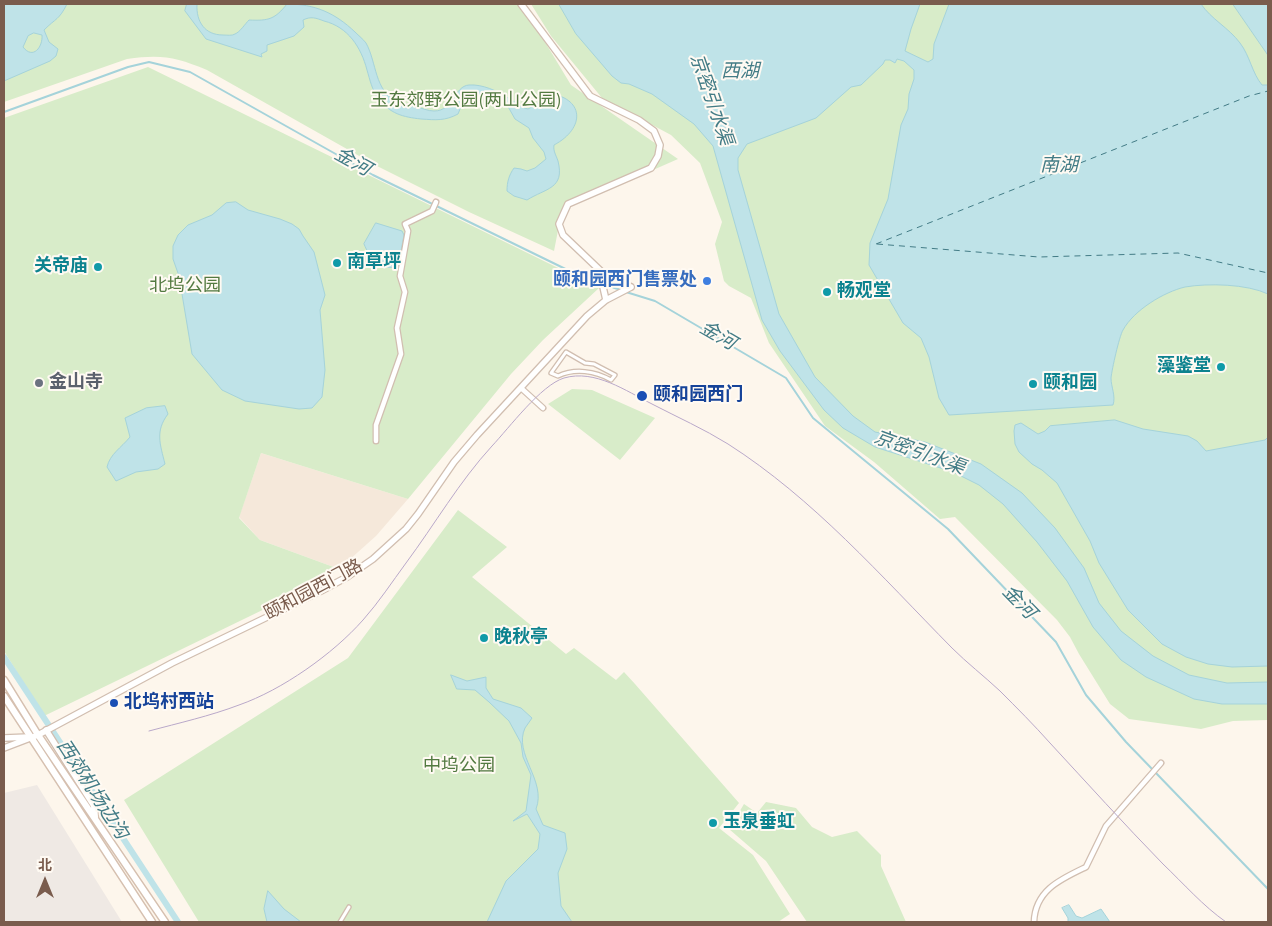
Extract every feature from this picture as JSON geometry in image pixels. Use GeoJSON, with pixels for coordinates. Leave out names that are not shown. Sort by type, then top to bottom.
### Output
{"type":"FeatureCollection","features":[{"type":"Feature","properties":{"kind":"main road"},"geometry":{"type":"LineString","coordinates":[[4,680],[38,735],[165,922]]}},
{"type":"Feature","properties":{"kind":"main road"},"geometry":{"type":"LineString","coordinates":[[4,696],[152,922]]}},
{"type":"Feature","properties":{"kind":"main road"},"geometry":{"type":"LineString","coordinates":[[94,806],[95,818]]}},
{"type":"Feature","properties":{"kind":"street"},"geometry":{"type":"LineString","coordinates":[[521,4],[590,96],[639,120],[654,131],[660,145],[658,156],[651,168],[568,204],[559,224],[563,235],[605,282],[606,300]]}},
{"type":"Feature","properties":{"kind":"street"},"geometry":{"type":"LineString","coordinates":[[376,442],[376,425],[401,354],[397,328],[405,292],[400,276],[408,231],[405,224],[432,211],[435,204]]}},
{"type":"Feature","properties":{"kind":"street","name":"颐和园西门路"},"geometry":{"type":"LineString","coordinates":[[31,737],[172,663],[321,591],[362,567],[390,545],[418,514],[454,462],[587,316],[606,300],[631,287],[605,282]]}},
{"type":"Feature","properties":{"kind":"street"},"geometry":{"type":"LineString","coordinates":[[566,352],[585,363],[594,364],[615,374],[611,380],[601,375],[585,372],[570,372],[558,376],[551,373],[566,352]]}},
{"type":"Feature","properties":{"kind":"street"},"geometry":{"type":"LineString","coordinates":[[521,388],[543,408]]}},
{"type":"Feature","properties":{"kind":"street"},"geometry":{"type":"LineString","coordinates":[[46,730],[94,806]]}},
{"type":"Feature","properties":{"kind":"street"},"geometry":{"type":"LineString","coordinates":[[4,738],[31,737]]}},
{"type":"Feature","properties":{"kind":"street"},"geometry":{"type":"LineString","coordinates":[[4,748],[31,737]]}},
{"type":"Feature","properties":{"kind":"street"},"geometry":{"type":"LineString","coordinates":[[1034,922],[1037,904],[1046,890],[1064,877],[1086,867],[1106,826],[1159,765]]}},
{"type":"Feature","properties":{"kind":"street"},"geometry":{"type":"LineString","coordinates":[[340,922],[349,907]]}},
{"type":"Feature","properties":{"kind":"shaded area"},"geometry":{"type":"Polygon","coordinates":[[[261,453],[408,499],[376,536],[339,569],[260,540],[239,517],[261,453]]]}},
{"type":"Feature","properties":{"kind":"shaded area"},"geometry":{"type":"Polygon","coordinates":[[[37,785],[122,922],[4,922],[4,793],[37,785]]]}},
{"type":"Feature","properties":{"kind":"green space","name":"玉东郊野公园(两山公园)"},"geometry":{"type":"Polygon","coordinates":[[[4,4],[522,4],[571,85],[678,159],[562,210],[554,251],[469,212],[377,166],[207,70],[177,59],[149,57],[127,59],[4,102],[4,4]]]}},
{"type":"Feature","properties":{"kind":"green space","name":"颐和园"},"geometry":{"type":"Polygon","coordinates":[[[531,4],[1268,4],[1268,720],[1233,721],[1201,729],[1129,719],[1110,704],[1070,637],[1057,620],[955,517],[940,519],[874,462],[825,426],[769,343],[751,298],[729,286],[724,281],[715,244],[722,222],[700,163],[671,135],[602,98],[551,36],[531,4]]]}},
{"type":"Feature","properties":{"kind":"green space","name":"北坞公园"},"geometry":{"type":"Polygon","coordinates":[[[148,67],[599,288],[543,340],[511,374],[408,499],[261,453],[239,518],[260,540],[339,569],[312,586],[44,716],[4,651],[4,118],[148,67]]]}},
{"type":"Feature","properties":{"kind":"green space"},"geometry":{"type":"Polygon","coordinates":[[[572,389],[592,390],[655,418],[620,460],[548,404],[572,389]]]}},
{"type":"Feature","properties":{"kind":"green space","name":"中坞公园"},"geometry":{"type":"Polygon","coordinates":[[[458,510],[507,547],[472,577],[566,654],[574,648],[616,680],[624,672],[739,803],[719,828],[753,855],[790,914],[778,922],[199,922],[124,800],[348,658],[458,510]]]}},
{"type":"Feature","properties":{"kind":"green space"},"geometry":{"type":"Polygon","coordinates":[[[766,802],[796,808],[812,827],[832,837],[857,831],[881,855],[881,866],[906,922],[807,922],[766,861],[729,829],[744,804],[757,813],[766,802]]]}},
{"type":"Feature","properties":{"kind":"water"},"geometry":{"type":"Polygon","coordinates":[[[4,4],[67,4],[59,16],[44,30],[49,42],[58,49],[56,56],[50,61],[4,81],[4,4]],[[34,33],[28,36],[23,47],[27,51],[34,52],[41,44],[42,35],[34,33]]]}},
{"type":"Feature","properties":{"kind":"water"},"geometry":{"type":"Polygon","coordinates":[[[187,4],[197,4],[200,22],[207,30],[211,33],[223,35],[237,33],[249,20],[271,18],[279,13],[287,4],[297,4],[324,11],[347,25],[366,43],[384,91],[397,102],[404,104],[432,111],[441,110],[450,103],[460,89],[469,85],[495,91],[528,109],[537,104],[546,93],[568,100],[577,114],[572,130],[554,145],[559,177],[547,190],[527,200],[514,196],[507,191],[507,185],[514,168],[527,171],[535,168],[546,159],[544,152],[533,138],[529,128],[515,119],[506,103],[498,98],[470,93],[465,97],[458,114],[445,119],[421,119],[403,116],[387,108],[378,98],[361,53],[347,33],[340,28],[314,18],[303,20],[304,27],[294,36],[267,45],[267,51],[261,54],[262,57],[206,39],[185,11],[187,4]]]}},
{"type":"Feature","properties":{"kind":"water","name":"南湖"},"geometry":{"type":"Polygon","coordinates":[[[559,4],[920,4],[905,51],[928,62],[933,59],[934,44],[949,4],[1201,4],[1231,33],[1246,53],[1262,85],[1268,85],[1268,294],[1239,286],[1194,286],[1177,289],[1150,303],[1134,316],[1121,334],[1111,378],[1114,398],[1113,405],[949,415],[939,398],[929,357],[921,338],[903,323],[869,265],[870,243],[888,199],[901,125],[908,109],[909,94],[914,79],[914,70],[904,61],[897,59],[895,63],[885,60],[861,85],[851,87],[816,118],[747,144],[738,158],[738,170],[779,314],[815,377],[853,416],[875,432],[925,442],[981,464],[1022,493],[1055,528],[1084,568],[1099,603],[1121,631],[1153,656],[1189,675],[1227,683],[1268,682],[1268,704],[1222,704],[1194,699],[1146,677],[1121,660],[1093,627],[1067,581],[1037,542],[1003,504],[979,485],[953,472],[875,447],[843,428],[824,410],[780,351],[762,320],[713,146],[694,124],[652,94],[629,84],[621,83],[612,76],[576,34],[559,4]]]}},
{"type":"Feature","properties":{"kind":"water"},"geometry":{"type":"Polygon","coordinates":[[[1233,4],[1268,4],[1268,55],[1233,4]]]}},
{"type":"Feature","properties":{"kind":"water"},"geometry":{"type":"Polygon","coordinates":[[[236,202],[248,210],[292,224],[299,229],[314,252],[325,295],[320,310],[325,370],[322,397],[312,408],[299,409],[245,401],[222,390],[192,354],[179,276],[173,259],[173,246],[178,235],[188,225],[212,215],[226,203],[236,202]]]}},
{"type":"Feature","properties":{"kind":"water"},"geometry":{"type":"Polygon","coordinates":[[[376,223],[402,231],[404,235],[398,267],[381,265],[373,259],[366,249],[364,244],[376,223]]]}},
{"type":"Feature","properties":{"kind":"water"},"geometry":{"type":"Polygon","coordinates":[[[165,406],[168,414],[161,426],[160,438],[165,464],[158,469],[136,472],[116,481],[107,467],[113,455],[130,437],[125,418],[146,408],[165,406]]]}},
{"type":"Feature","properties":{"kind":"water"},"geometry":{"type":"Polygon","coordinates":[[[1115,420],[1143,429],[1188,436],[1197,441],[1206,451],[1265,440],[1268,437],[1268,666],[1232,667],[1208,664],[1186,657],[1162,644],[1128,610],[1099,563],[1090,541],[1057,483],[1019,452],[1015,444],[1015,425],[1021,423],[1038,434],[1050,426],[1115,420]]]}},
{"type":"Feature","properties":{"kind":"water"},"geometry":{"type":"Polygon","coordinates":[[[451,675],[467,681],[486,677],[486,688],[493,699],[521,708],[532,718],[525,728],[522,738],[523,748],[537,788],[538,799],[536,809],[543,825],[565,833],[567,849],[558,873],[561,906],[572,922],[487,922],[506,881],[538,849],[540,834],[527,814],[513,821],[526,811],[531,775],[523,757],[521,743],[509,721],[475,690],[457,689],[451,675]]]}},
{"type":"Feature","properties":{"kind":"water"},"geometry":{"type":"Polygon","coordinates":[[[268,891],[284,909],[301,922],[267,922],[264,909],[268,891]]]}},
{"type":"Feature","properties":{"kind":"water"},"geometry":{"type":"Polygon","coordinates":[[[1069,905],[1076,916],[1082,918],[1101,909],[1110,922],[1068,922],[1068,918],[1062,908],[1069,905]]]}},
{"type":"Feature","properties":{"kind":"waterway","name":"金河"},"geometry":{"type":"LineString","coordinates":[[4,112],[128,67],[149,62],[190,72],[373,175],[586,279],[621,290]]}},
{"type":"Feature","properties":{"kind":"waterway","name":"金河"},"geometry":{"type":"LineString","coordinates":[[626,292],[655,301],[786,378],[813,418],[948,529],[1056,642],[1086,695],[1126,742],[1268,889]]}},
{"type":"Feature","properties":{"kind":"waterway","name":"西郊机场边沟"},"geometry":{"type":"LineString","coordinates":[[4,657],[178,922]]}},
{"type":"Feature","properties":{"kind":"ferry route"},"geometry":{"type":"LineString","coordinates":[[876,244],[1249,96],[1268,91]]}},
{"type":"Feature","properties":{"kind":"ferry route"},"geometry":{"type":"LineString","coordinates":[[877,244],[1039,257],[1178,253],[1268,273]]}},
{"type":"Feature","properties":{"kind":"tram line"},"geometry":{"type":"LineString","coordinates":[[149,731],[217,713],[255,698],[306,670],[337,646],[369,613],[469,474],[526,408],[555,382],[564,378],[587,376],[621,388],[710,433],[789,489],[846,540],[952,648],[1000,691],[1163,864],[1201,902],[1226,922]]}},
{"type":"Feature","properties":{"kind":"place","name":"南草坪"},"geometry":{"type":"Point","coordinates":[337,263]}},
{"type":"Feature","properties":{"kind":"place","name":"关帝庙"},"geometry":{"type":"Point","coordinates":[98,267]}},
{"type":"Feature","properties":{"kind":"place","name":"颐和园西门售票处"},"geometry":{"type":"Point","coordinates":[707,281]}},
{"type":"Feature","properties":{"kind":"place","name":"畅观堂"},"geometry":{"type":"Point","coordinates":[827,292]}},
{"type":"Feature","properties":{"kind":"place","name":"藻鉴堂"},"geometry":{"type":"Point","coordinates":[1221,367]}},
{"type":"Feature","properties":{"kind":"place","name":"金山寺"},"geometry":{"type":"Point","coordinates":[39,383]}},
{"type":"Feature","properties":{"kind":"place","name":"颐和园"},"geometry":{"type":"Point","coordinates":[1033,384]}},
{"type":"Feature","properties":{"kind":"place","name":"颐和园西门"},"geometry":{"type":"Point","coordinates":[642,396]}},
{"type":"Feature","properties":{"kind":"place","name":"晚秋亭"},"geometry":{"type":"Point","coordinates":[484,638]}},
{"type":"Feature","properties":{"kind":"place","name":"北坞村西站"},"geometry":{"type":"Point","coordinates":[114,703]}},
{"type":"Feature","properties":{"kind":"place","name":"玉泉垂虹"},"geometry":{"type":"Point","coordinates":[713,823]}},
{"type":"Feature","properties":{"kind":"water label","name":"西湖"},"geometry":{"type":"Point","coordinates":[740,73]}},
{"type":"Feature","properties":{"kind":"water label","name":"京密引水渠"},"geometry":{"type":"Point","coordinates":[710,100]}},
{"type":"Feature","properties":{"kind":"water label","name":"京密引水渠"},"geometry":{"type":"Point","coordinates":[919,454]}}]}
